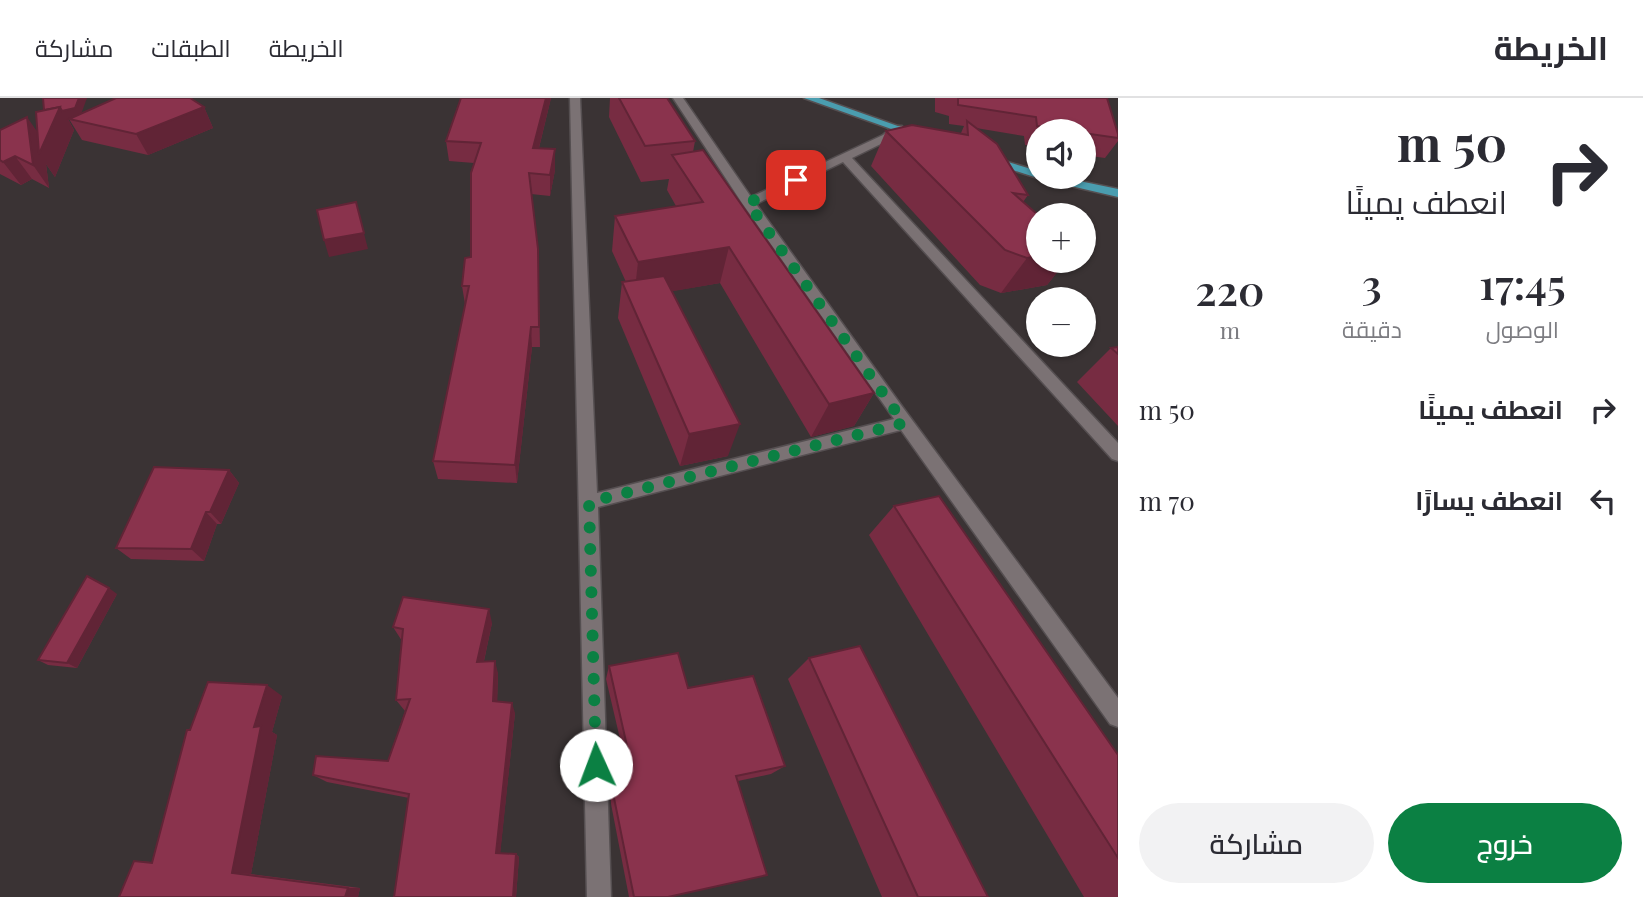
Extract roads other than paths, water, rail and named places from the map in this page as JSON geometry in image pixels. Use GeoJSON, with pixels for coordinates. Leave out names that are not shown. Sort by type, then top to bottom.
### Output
{"type":"FeatureCollection","features":[{"type":"Feature","properties":{"kind":"main road"},"geometry":{"type":"LineString","coordinates":[[809,98],[936,141]]}},
{"type":"Feature","properties":{"kind":"main road"},"geometry":{"type":"LineString","coordinates":[[973,153],[1026,171]]}},
{"type":"Feature","properties":{"kind":"main road"},"geometry":{"type":"LineString","coordinates":[[1096,188],[1118,193]]}},
{"type":"Feature","properties":{"kind":"street"},"geometry":{"type":"LineString","coordinates":[[575,98],[599,897]]}},
{"type":"Feature","properties":{"kind":"street"},"geometry":{"type":"LineString","coordinates":[[678,98],[748,203],[904,423],[1118,716]]}},
{"type":"Feature","properties":{"kind":"street"},"geometry":{"type":"LineString","coordinates":[[748,203],[887,137],[898,128]]}},
{"type":"Feature","properties":{"kind":"street"},"geometry":{"type":"LineString","coordinates":[[845,157],[1118,454]]}},
{"type":"Feature","properties":{"kind":"street"},"geometry":{"type":"LineString","coordinates":[[589,502],[904,423]]}}]}
